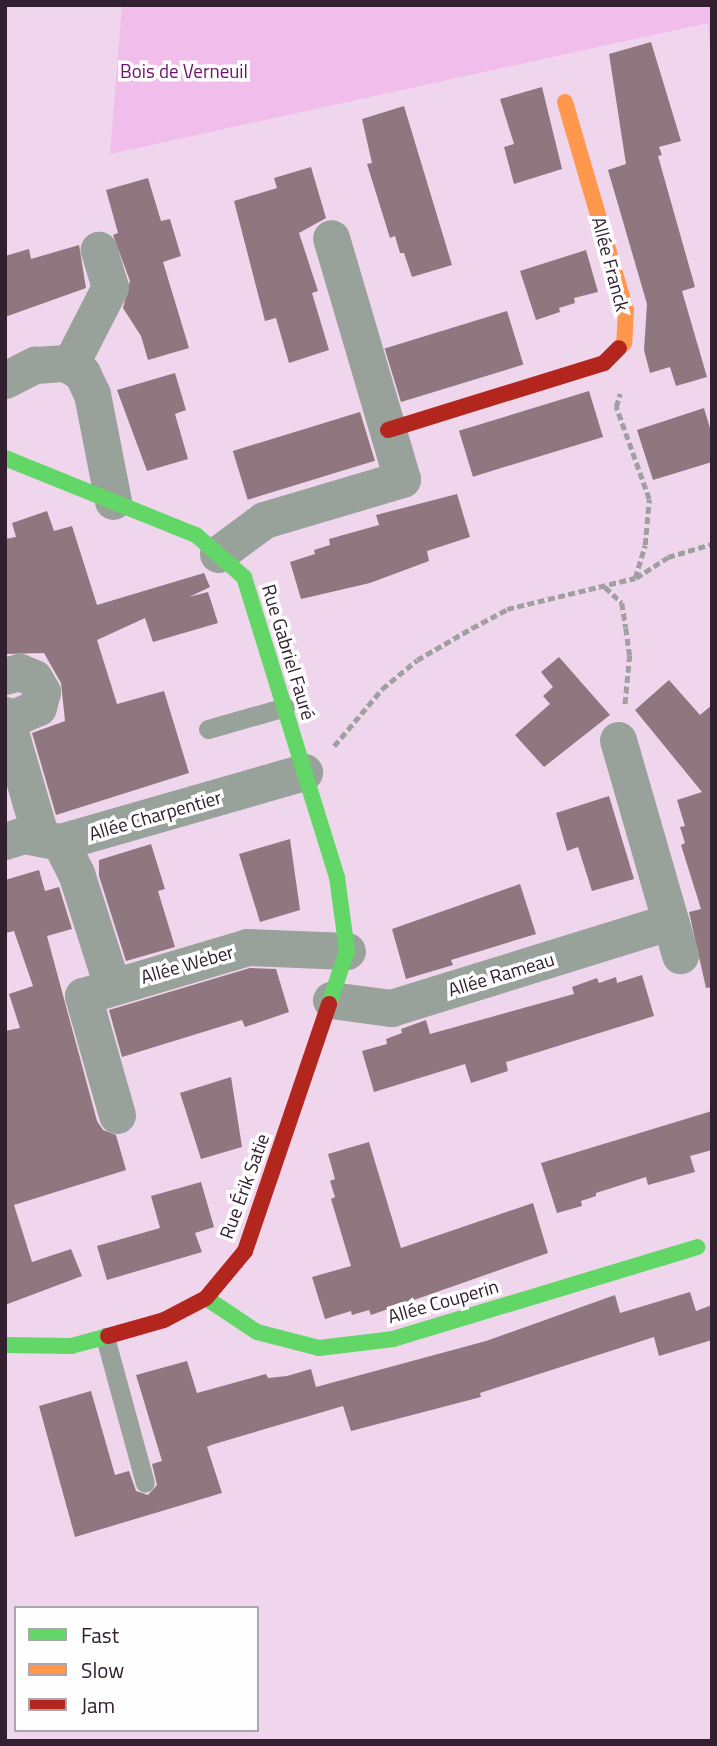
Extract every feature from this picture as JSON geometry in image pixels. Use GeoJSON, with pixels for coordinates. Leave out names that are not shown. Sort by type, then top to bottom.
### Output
{"type":"FeatureCollection","features":[{"type":"Feature","properties":{"kind":"street","name":"Allée Franck"},"geometry":{"type":"LineString","coordinates":[[565,102],[626,310],[624,343]]}},
{"type":"Feature","properties":{"kind":"street"},"geometry":{"type":"LineString","coordinates":[[218,554],[264,520],[402,479],[331,238]]}},
{"type":"Feature","properties":{"kind":"street"},"geometry":{"type":"LineString","coordinates":[[70,365],[110,287],[99,250]]}},
{"type":"Feature","properties":{"kind":"street"},"geometry":{"type":"LineString","coordinates":[[388,430],[604,363],[624,343]]}},
{"type":"Feature","properties":{"kind":"street"},"geometry":{"type":"LineString","coordinates":[[5,380],[35,365],[70,365],[82,373],[92,394],[113,501]]}},
{"type":"Feature","properties":{"kind":"street","name":"Rue Gabriel Fauré"},"geometry":{"type":"LineString","coordinates":[[5,458],[196,535],[244,577],[337,877]]}},
{"type":"Feature","properties":{"kind":"street"},"geometry":{"type":"LineString","coordinates":[[5,676],[19,672],[34,678],[42,692],[38,707],[6,718],[35,840],[76,873],[112,986]]}},
{"type":"Feature","properties":{"kind":"street","name":"Allée Rameau"},"geometry":{"type":"LineString","coordinates":[[331,1000],[391,1009],[675,938],[618,740]]}},
{"type":"Feature","properties":{"kind":"street","name":"Allée Charpentier"},"geometry":{"type":"LineString","coordinates":[[35,840],[304,772]]}},
{"type":"Feature","properties":{"kind":"street","name":"Rue Érik Satie"},"geometry":{"type":"LineString","coordinates":[[5,1345],[71,1346],[164,1320],[206,1298],[245,1251],[347,951],[337,877]]}},
{"type":"Feature","properties":{"kind":"street","name":"Allée Weber"},"geometry":{"type":"LineString","coordinates":[[117,1115],[83,996],[247,947],[347,951]]}},
{"type":"Feature","properties":{"kind":"street","name":"Allée Couperin"},"geometry":{"type":"LineString","coordinates":[[206,1298],[257,1332],[319,1348],[393,1339],[697,1247]]}},
{"type":"Feature","properties":{"kind":"lane"},"geometry":{"type":"LineString","coordinates":[[208,729],[285,707]]}},
{"type":"Feature","properties":{"kind":"lane"},"geometry":{"type":"LineString","coordinates":[[105,1337],[145,1483]]}},
{"type":"Feature","properties":{"kind":"path"},"geometry":{"type":"LineString","coordinates":[[624,343],[625,378],[616,407],[649,499],[645,545],[635,579]]}},
{"type":"Feature","properties":{"kind":"path"},"geometry":{"type":"LineString","coordinates":[[304,772],[350,732],[382,689],[416,660],[507,609],[635,579],[668,557],[712,544]]}},
{"type":"Feature","properties":{"kind":"path"},"geometry":{"type":"LineString","coordinates":[[604,586],[622,603],[630,655],[618,740]]}},
{"type":"Feature","properties":{"kind":"green space","name":"Bois de Verneuil"},"geometry":{"type":"Polygon","coordinates":[[[122,5],[712,5],[712,75],[708,23],[110,154],[122,5]]]}},
{"type":"Feature","properties":{"kind":"building"},"geometry":{"type":"Polygon","coordinates":[[[651,42],[681,141],[659,147],[662,155],[658,156],[695,287],[682,291],[707,377],[676,386],[670,367],[650,373],[644,350],[647,304],[608,170],[626,164],[609,54],[651,42]]]}},
{"type":"Feature","properties":{"kind":"building"},"geometry":{"type":"Polygon","coordinates":[[[542,87],[562,169],[514,184],[504,147],[514,144],[500,99],[542,87]]]}},
{"type":"Feature","properties":{"kind":"building"},"geometry":{"type":"Polygon","coordinates":[[[404,106],[452,265],[412,277],[395,236],[390,238],[367,164],[372,163],[362,119],[404,106]]]}},
{"type":"Feature","properties":{"kind":"building"},"geometry":{"type":"Polygon","coordinates":[[[311,167],[326,218],[299,233],[318,291],[312,293],[329,350],[289,363],[276,318],[265,321],[234,201],[277,188],[274,178],[311,167]]]}},
{"type":"Feature","properties":{"kind":"building"},"geometry":{"type":"Polygon","coordinates":[[[148,178],[161,221],[170,219],[181,256],[163,262],[189,348],[148,360],[141,336],[123,308],[130,281],[113,235],[118,233],[106,190],[148,178]]]}},
{"type":"Feature","properties":{"kind":"building"},"geometry":{"type":"Polygon","coordinates":[[[79,245],[86,288],[5,317],[5,256],[29,249],[31,259],[79,245]]]}},
{"type":"Feature","properties":{"kind":"building"},"geometry":{"type":"Polygon","coordinates":[[[586,250],[598,292],[574,298],[575,303],[559,308],[560,312],[536,320],[520,271],[586,250]]]}},
{"type":"Feature","properties":{"kind":"building"},"geometry":{"type":"Polygon","coordinates":[[[507,311],[523,365],[401,402],[385,348],[507,311]]]}},
{"type":"Feature","properties":{"kind":"building"},"geometry":{"type":"Polygon","coordinates":[[[175,373],[186,410],[175,414],[188,459],[147,471],[117,390],[175,373]]]}},
{"type":"Feature","properties":{"kind":"building"},"geometry":{"type":"Polygon","coordinates":[[[589,391],[603,437],[473,477],[459,431],[589,391]]]}},
{"type":"Feature","properties":{"kind":"building"},"geometry":{"type":"Polygon","coordinates":[[[704,408],[712,435],[712,462],[653,480],[637,430],[704,408]]]}},
{"type":"Feature","properties":{"kind":"building"},"geometry":{"type":"Polygon","coordinates":[[[360,412],[375,461],[248,500],[233,451],[360,412]]]}},
{"type":"Feature","properties":{"kind":"building"},"geometry":{"type":"Polygon","coordinates":[[[457,494],[470,537],[427,551],[429,561],[370,583],[301,599],[290,562],[315,554],[314,550],[330,545],[329,539],[379,525],[376,515],[457,494]]]}},
{"type":"Feature","properties":{"kind":"building"},"geometry":{"type":"Polygon","coordinates":[[[47,511],[54,531],[72,526],[97,605],[204,573],[210,587],[189,597],[208,592],[218,623],[153,642],[145,618],[97,640],[117,704],[164,691],[189,773],[56,815],[32,733],[65,721],[61,683],[44,653],[5,654],[5,539],[16,537],[12,523],[47,511]]]}},
{"type":"Feature","properties":{"kind":"building"},"geometry":{"type":"Polygon","coordinates":[[[559,657],[610,715],[544,767],[515,735],[550,704],[543,696],[553,687],[541,672],[559,657]]]}},
{"type":"Feature","properties":{"kind":"building"},"geometry":{"type":"Polygon","coordinates":[[[669,680],[700,715],[712,705],[712,987],[706,988],[689,912],[701,909],[681,845],[685,843],[680,827],[685,826],[677,800],[702,792],[635,710],[669,680]]]}},
{"type":"Feature","properties":{"kind":"building"},"geometry":{"type":"Polygon","coordinates":[[[609,796],[634,879],[592,891],[578,847],[567,851],[556,813],[609,796]]]}},
{"type":"Feature","properties":{"kind":"building"},"geometry":{"type":"Polygon","coordinates":[[[290,839],[300,910],[260,922],[239,854],[290,839]]]}},
{"type":"Feature","properties":{"kind":"building"},"geometry":{"type":"Polygon","coordinates":[[[151,844],[165,889],[158,891],[175,947],[126,961],[99,876],[99,860],[151,844]]]}},
{"type":"Feature","properties":{"kind":"building"},"geometry":{"type":"Polygon","coordinates":[[[39,870],[45,891],[59,887],[72,929],[47,936],[97,1121],[103,1130],[116,1135],[126,1170],[14,1205],[32,1262],[71,1249],[82,1276],[5,1305],[5,1031],[20,1028],[9,994],[33,986],[14,931],[5,933],[5,880],[39,870]]]}},
{"type":"Feature","properties":{"kind":"building"},"geometry":{"type":"Polygon","coordinates":[[[520,884],[536,934],[451,960],[453,965],[406,979],[392,929],[520,884]]]}},
{"type":"Feature","properties":{"kind":"building"},"geometry":{"type":"Polygon","coordinates":[[[250,968],[276,969],[289,1012],[245,1027],[242,1020],[122,1057],[109,1010],[250,968]]]}},
{"type":"Feature","properties":{"kind":"building"},"geometry":{"type":"Polygon","coordinates":[[[642,975],[654,1016],[506,1062],[508,1071],[471,1083],[465,1064],[374,1092],[362,1051],[387,1044],[386,1039],[402,1033],[401,1029],[426,1020],[430,1034],[574,994],[572,987],[597,978],[599,983],[616,977],[617,983],[642,975]]]}},
{"type":"Feature","properties":{"kind":"building"},"geometry":{"type":"Polygon","coordinates":[[[231,1077],[242,1147],[201,1159],[180,1093],[231,1077]]]}},
{"type":"Feature","properties":{"kind":"building"},"geometry":{"type":"Polygon","coordinates":[[[712,1111],[712,1150],[690,1156],[695,1172],[648,1185],[646,1177],[596,1193],[596,1196],[581,1201],[582,1206],[557,1213],[541,1163],[712,1111]]]}},
{"type":"Feature","properties":{"kind":"building"},"geometry":{"type":"Polygon","coordinates":[[[369,1142],[401,1248],[533,1203],[548,1253],[371,1315],[369,1310],[352,1315],[351,1311],[325,1319],[312,1277],[351,1266],[331,1199],[335,1197],[330,1181],[335,1179],[328,1154],[369,1142]]]}},
{"type":"Feature","properties":{"kind":"building"},"geometry":{"type":"Polygon","coordinates":[[[201,1182],[214,1227],[195,1233],[202,1252],[107,1280],[97,1246],[160,1228],[151,1196],[201,1182]]]}},
{"type":"Feature","properties":{"kind":"building"},"geometry":{"type":"Polygon","coordinates":[[[690,1292],[696,1311],[712,1305],[712,1340],[659,1356],[654,1337],[480,1393],[481,1397],[351,1431],[343,1406],[211,1445],[207,1447],[222,1493],[75,1537],[39,1406],[91,1391],[115,1475],[129,1471],[136,1491],[148,1495],[157,1485],[152,1464],[162,1461],[136,1375],[187,1361],[197,1393],[266,1374],[268,1378],[287,1376],[311,1369],[316,1387],[486,1341],[615,1295],[620,1313],[690,1292]]]}},
{"type":"Feature","properties":{"kind":"traffic: fast"},"geometry":{"type":"LineString","coordinates":[[5,458],[196,535],[244,577],[337,877],[347,951],[329,1004]]}},
{"type":"Feature","properties":{"kind":"traffic: fast"},"geometry":{"type":"LineString","coordinates":[[206,1298],[257,1332],[319,1348],[393,1339],[697,1247]]}},
{"type":"Feature","properties":{"kind":"traffic: fast"},"geometry":{"type":"LineString","coordinates":[[5,1345],[71,1346],[108,1336]]}},
{"type":"Feature","properties":{"kind":"traffic: slow"},"geometry":{"type":"LineString","coordinates":[[565,102],[626,310],[624,343],[619,348]]}},
{"type":"Feature","properties":{"kind":"traffic: jam"},"geometry":{"type":"LineString","coordinates":[[388,430],[604,363],[619,348]]}},
{"type":"Feature","properties":{"kind":"traffic: jam"},"geometry":{"type":"LineString","coordinates":[[108,1336],[164,1320],[206,1298],[245,1251],[329,1004]]}}]}
